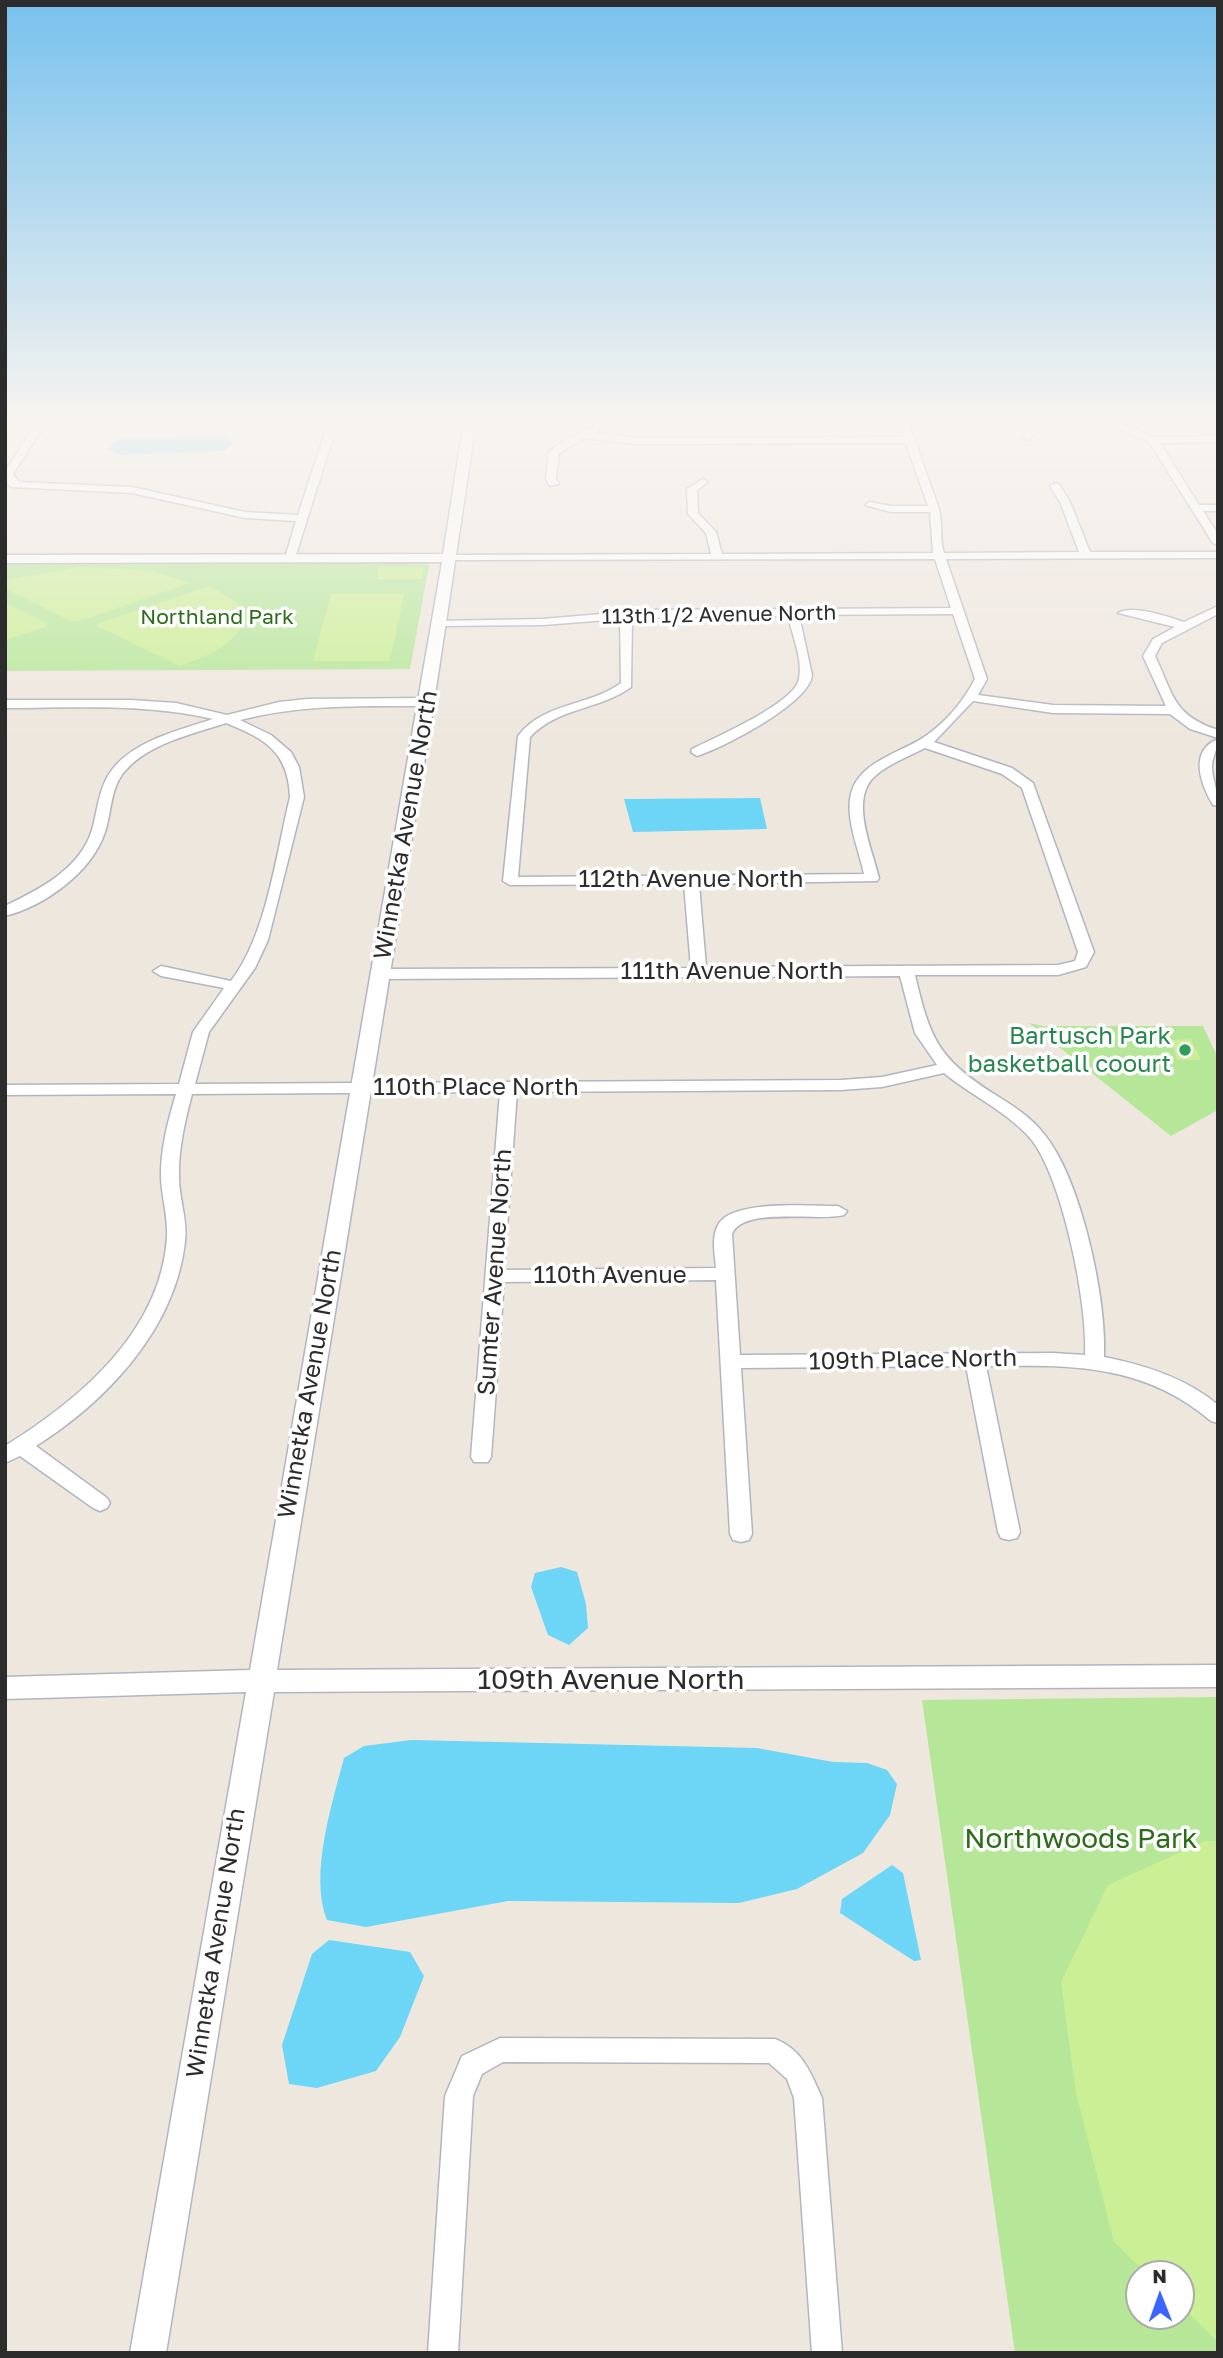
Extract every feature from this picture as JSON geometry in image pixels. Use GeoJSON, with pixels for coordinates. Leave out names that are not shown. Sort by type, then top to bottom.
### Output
{"type":"FeatureCollection","features":[{"type":"Feature","properties":{"kind":"street"},"geometry":{"type":"LineString","coordinates":[[290,558],[300,525]]}},
{"type":"Feature","properties":{"kind":"street","name":"Winnetka Avenue North"},"geometry":{"type":"LineString","coordinates":[[148,2353],[427,702],[454,525]]}},
{"type":"Feature","properties":{"kind":"street"},"geometry":{"type":"LineString","coordinates":[[704,525],[711,532],[716,557]]}},
{"type":"Feature","properties":{"kind":"street"},"geometry":{"type":"LineString","coordinates":[[924,743],[945,726],[979,683],[981,674],[935,539],[938,525]]}},
{"type":"Feature","properties":{"kind":"street"},"geometry":{"type":"LineString","coordinates":[[1072,525],[1086,555]]}},
{"type":"Feature","properties":{"kind":"street"},"geometry":{"type":"LineString","coordinates":[[1207,525],[1218,543]]}},
{"type":"Feature","properties":{"kind":"street"},"geometry":{"type":"LineString","coordinates":[[5,559],[104,554],[290,558],[1218,555]]}},
{"type":"Feature","properties":{"kind":"street"},"geometry":{"type":"LineString","coordinates":[[1218,610],[1157,641],[1149,656],[1173,710],[1194,726],[1218,734]]}},
{"type":"Feature","properties":{"kind":"street","name":"113th 1/2 Avenue North"},"geometry":{"type":"LineString","coordinates":[[439,623],[543,622],[626,614],[958,611]]}},
{"type":"Feature","properties":{"kind":"street"},"geometry":{"type":"LineString","coordinates":[[697,752],[775,709],[803,687],[805,675],[793,612]]}},
{"type":"Feature","properties":{"kind":"street"},"geometry":{"type":"LineString","coordinates":[[1124,613],[1152,616],[1185,626]]}},
{"type":"Feature","properties":{"kind":"street","name":"112th Avenue North"},"geometry":{"type":"LineString","coordinates":[[626,614],[627,684],[609,696],[551,713],[530,727],[524,736],[510,881],[872,878],[858,808],[861,786],[880,766],[924,743]]}},
{"type":"Feature","properties":{"kind":"street"},"geometry":{"type":"LineString","coordinates":[[968,697],[1053,709],[1173,710]]}},
{"type":"Feature","properties":{"kind":"street"},"geometry":{"type":"LineString","coordinates":[[5,912],[51,888],[83,858],[94,843],[112,778],[123,766],[163,742],[227,719],[279,706],[427,702]]}},
{"type":"Feature","properties":{"kind":"street"},"geometry":{"type":"LineString","coordinates":[[5,704],[131,704],[176,707],[227,719],[272,740],[289,757],[298,781],[298,797],[258,942],[250,964],[235,986],[208,1016],[187,1089],[170,1168],[177,1239],[171,1272],[158,1306],[137,1341],[108,1377],[71,1411],[13,1451],[100,1503]]}},
{"type":"Feature","properties":{"kind":"street","name":"111th Avenue North"},"geometry":{"type":"LineString","coordinates":[[381,974],[1058,970],[1081,964],[1086,952],[1028,786],[1007,771],[924,743]]}},
{"type":"Feature","properties":{"kind":"street"},"geometry":{"type":"LineString","coordinates":[[1218,743],[1204,759],[1203,768],[1218,802]]}},
{"type":"Feature","properties":{"kind":"street"},"geometry":{"type":"LineString","coordinates":[[691,879],[699,971]]}},
{"type":"Feature","properties":{"kind":"street"},"geometry":{"type":"LineString","coordinates":[[906,970],[919,1024],[926,1040],[946,1068],[1022,1121],[1052,1157],[1090,1291],[1094,1314],[1094,1361]]}},
{"type":"Feature","properties":{"kind":"street"},"geometry":{"type":"LineString","coordinates":[[161,971],[235,986]]}},
{"type":"Feature","properties":{"kind":"street","name":"110th Place North"},"geometry":{"type":"LineString","coordinates":[[5,1090],[841,1085],[882,1082],[946,1068]]}},
{"type":"Feature","properties":{"kind":"street","name":"Sumter Avenue North"},"geometry":{"type":"LineString","coordinates":[[481,1457],[509,1087]]}},
{"type":"Feature","properties":{"kind":"street"},"geometry":{"type":"LineString","coordinates":[[741,1534],[723,1234],[727,1224],[734,1218],[761,1212],[838,1212]]}},
{"type":"Feature","properties":{"kind":"street","name":"110th Avenue"},"geometry":{"type":"LineString","coordinates":[[494,1276],[725,1274]]}},
{"type":"Feature","properties":{"kind":"street"},"geometry":{"type":"LineString","coordinates":[[975,1360],[1009,1532]]}},
{"type":"Feature","properties":{"kind":"street","name":"109th Place North"},"geometry":{"type":"LineString","coordinates":[[732,1362],[1094,1361],[1163,1381],[1218,1416]]}},
{"type":"Feature","properties":{"kind":"street","name":"109th Avenue North"},"geometry":{"type":"LineString","coordinates":[[5,1688],[260,1681],[1218,1676]]}},
{"type":"Feature","properties":{"kind":"street"},"geometry":{"type":"LineString","coordinates":[[443,2353],[459,2096],[472,2065],[500,2050],[775,2051],[797,2071],[808,2098],[827,2353]]}},
{"type":"Feature","properties":{"kind":"green space","name":"Northland Park"},"geometry":{"type":"Polygon","coordinates":[[[413,562],[429,565],[410,669],[5,671],[5,563],[413,562]]]}},
{"type":"Feature","properties":{"kind":"green space"},"geometry":{"type":"Polygon","coordinates":[[[80,567],[152,571],[190,583],[79,621],[70,621],[5,588],[5,580],[8,579],[80,567]]]}},
{"type":"Feature","properties":{"kind":"green space"},"geometry":{"type":"Polygon","coordinates":[[[379,567],[424,567],[422,579],[377,579],[379,567]]]}},
{"type":"Feature","properties":{"kind":"green space"},"geometry":{"type":"Polygon","coordinates":[[[210,586],[238,603],[243,624],[224,645],[180,666],[97,626],[99,623],[210,586]]]}},
{"type":"Feature","properties":{"kind":"green space"},"geometry":{"type":"Polygon","coordinates":[[[331,594],[404,594],[390,661],[313,661],[331,594]]]}},
{"type":"Feature","properties":{"kind":"green space"},"geometry":{"type":"Polygon","coordinates":[[[5,603],[47,623],[45,627],[5,640],[5,603]]]}},
{"type":"Feature","properties":{"kind":"green space"},"geometry":{"type":"Polygon","coordinates":[[[1029,1023],[1043,1026],[1203,1026],[1218,1058],[1218,1110],[1171,1136],[1029,1023]]]}},
{"type":"Feature","properties":{"kind":"green space","name":"Bartusch Park basketball coourt"},"geometry":{"type":"Polygon","coordinates":[[[1191,1039],[1201,1060],[1177,1060],[1171,1040],[1191,1039]]]}},
{"type":"Feature","properties":{"kind":"green space","name":"Northwoods Park"},"geometry":{"type":"Polygon","coordinates":[[[1218,1697],[1218,2353],[1015,2353],[922,1700],[1218,1697]]]}},
{"type":"Feature","properties":{"kind":"green space"},"geometry":{"type":"Polygon","coordinates":[[[1205,1841],[1218,1841],[1218,2342],[1195,2320],[1195,2260],[1133,2260],[1114,2242],[1076,2093],[1061,1982],[1108,1885],[1205,1841]]]}},
{"type":"Feature","properties":{"kind":"water"},"geometry":{"type":"Polygon","coordinates":[[[760,798],[767,829],[633,832],[624,799],[760,798]]]}},
{"type":"Feature","properties":{"kind":"water"},"geometry":{"type":"Polygon","coordinates":[[[561,1567],[577,1572],[586,1604],[588,1628],[569,1645],[548,1635],[531,1587],[535,1573],[561,1567]]]}},
{"type":"Feature","properties":{"kind":"water"},"geometry":{"type":"Polygon","coordinates":[[[411,1740],[757,1748],[833,1762],[867,1763],[887,1770],[897,1784],[890,1815],[863,1853],[797,1889],[739,1903],[508,1901],[366,1927],[327,1920],[322,1902],[321,1861],[344,1758],[364,1746],[411,1740]]]}},
{"type":"Feature","properties":{"kind":"water"},"geometry":{"type":"Polygon","coordinates":[[[892,1865],[903,1873],[921,1960],[914,1961],[840,1913],[842,1899],[892,1865]]]}},
{"type":"Feature","properties":{"kind":"water"},"geometry":{"type":"Polygon","coordinates":[[[329,1940],[410,1952],[424,1976],[400,2037],[376,2071],[317,2088],[289,2084],[282,2045],[312,1954],[329,1940]]]}},
{"type":"Feature","properties":{"kind":"place","name":"Bartusch Park basketball coourt"},"geometry":{"type":"Point","coordinates":[1185,1050]}}]}
